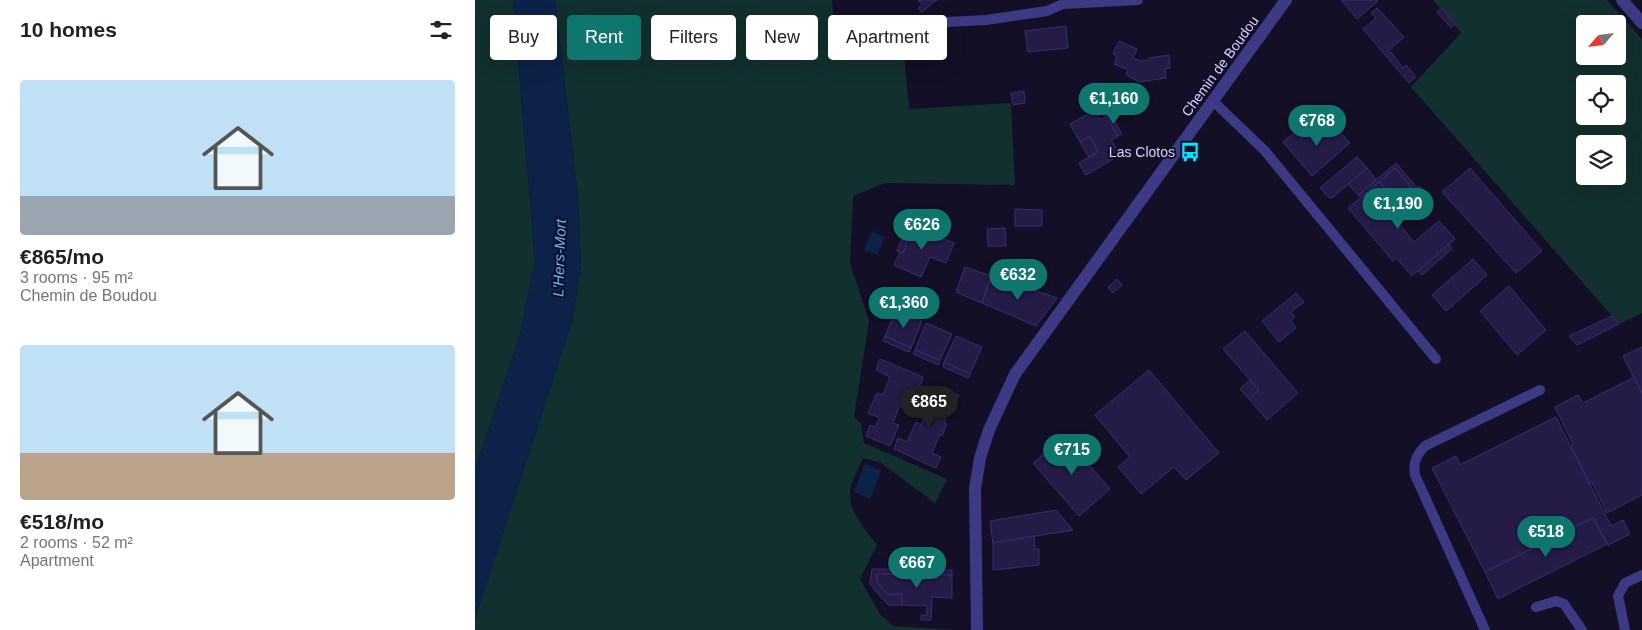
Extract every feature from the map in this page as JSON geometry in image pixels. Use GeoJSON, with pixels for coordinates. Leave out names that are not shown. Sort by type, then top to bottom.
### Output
{"type":"FeatureCollection","features":[{"type":"Feature","properties":{"kind":"street","name":"Chemin de Boudou"},"geometry":{"type":"LineString","coordinates":[[977,630],[975,489],[980,458],[989,430],[1015,374],[1287,0]]}},
{"type":"Feature","properties":{"kind":"street"},"geometry":{"type":"LineString","coordinates":[[1623,0],[1642,23]]}},
{"type":"Feature","properties":{"kind":"lane"},"geometry":{"type":"LineString","coordinates":[[947,21],[986,20],[1047,11],[1063,4],[1138,0]]}},
{"type":"Feature","properties":{"kind":"lane"},"geometry":{"type":"LineString","coordinates":[[1213,101],[1265,151],[1436,359]]}},
{"type":"Feature","properties":{"kind":"lane"},"geometry":{"type":"LineString","coordinates":[[1485,630],[1415,475],[1413,463],[1425,446],[1540,390]]}},
{"type":"Feature","properties":{"kind":"lane"},"geometry":{"type":"LineString","coordinates":[[1625,630],[1619,596],[1625,583],[1642,574]]}},
{"type":"Feature","properties":{"kind":"lane"},"geometry":{"type":"LineString","coordinates":[[1536,607],[1555,601],[1564,604],[1582,630]]}},
{"type":"Feature","properties":{"kind":"green space"},"geometry":{"type":"Polygon","coordinates":[[[475,0],[513,0],[514,15],[490,15],[490,60],[518,60],[535,260],[520,334],[475,469],[475,0]]]}},
{"type":"Feature","properties":{"kind":"green space"},"geometry":{"type":"Polygon","coordinates":[[[555,0],[832,0],[833,15],[828,15],[828,60],[905,60],[909,109],[1011,103],[1015,185],[885,183],[853,196],[850,263],[869,321],[854,417],[861,424],[864,443],[947,479],[935,503],[881,463],[863,458],[851,486],[851,503],[860,523],[877,545],[860,579],[880,614],[893,626],[957,630],[475,630],[475,619],[573,318],[581,265],[578,197],[555,0]]]}},
{"type":"Feature","properties":{"kind":"green space"},"geometry":{"type":"Polygon","coordinates":[[[1433,0],[1607,0],[1620,15],[1576,15],[1576,65],[1626,65],[1626,21],[1642,39],[1642,313],[1619,324],[1411,87],[1461,33],[1433,0]]]}},
{"type":"Feature","properties":{"kind":"water"},"geometry":{"type":"Polygon","coordinates":[[[513,0],[555,0],[557,15],[514,15],[513,0]]]}},
{"type":"Feature","properties":{"kind":"water","name":"L'Hers-Mort"},"geometry":{"type":"Polygon","coordinates":[[[557,17],[578,197],[581,265],[573,318],[475,619],[475,469],[520,334],[535,260],[518,60],[557,60],[557,17]]]}},
{"type":"Feature","properties":{"kind":"water"},"geometry":{"type":"Polygon","coordinates":[[[872,231],[885,237],[877,255],[864,250],[872,231]]]}},
{"type":"Feature","properties":{"kind":"water"},"geometry":{"type":"Polygon","coordinates":[[[865,463],[881,471],[870,499],[854,492],[865,463]]]}},
{"type":"Feature","properties":{"kind":"building"},"geometry":{"type":"Polygon","coordinates":[[[918,0],[937,0],[922,12],[918,8],[922,4],[918,0]]]}},
{"type":"Feature","properties":{"kind":"building"},"geometry":{"type":"Polygon","coordinates":[[[1341,0],[1377,0],[1378,1],[1357,19],[1341,0]]]}},
{"type":"Feature","properties":{"kind":"building"},"geometry":{"type":"Polygon","coordinates":[[[1377,8],[1404,37],[1388,51],[1390,54],[1391,52],[1403,68],[1406,65],[1416,77],[1409,83],[1363,29],[1376,18],[1371,13],[1377,8]]]}},
{"type":"Feature","properties":{"kind":"building"},"geometry":{"type":"Polygon","coordinates":[[[1442,8],[1455,24],[1451,28],[1437,12],[1442,8]]]}},
{"type":"Feature","properties":{"kind":"building"},"geometry":{"type":"Polygon","coordinates":[[[1066,26],[1068,48],[1028,52],[1025,31],[1066,26]]]}},
{"type":"Feature","properties":{"kind":"building"},"geometry":{"type":"Polygon","coordinates":[[[1119,41],[1137,49],[1133,58],[1141,61],[1169,55],[1170,68],[1165,69],[1166,78],[1139,82],[1126,75],[1128,70],[1114,64],[1117,57],[1113,54],[1119,41]]]}},
{"type":"Feature","properties":{"kind":"building"},"geometry":{"type":"Polygon","coordinates":[[[1024,91],[1025,103],[1013,105],[1011,93],[1024,91]]]}},
{"type":"Feature","properties":{"kind":"building"},"geometry":{"type":"Polygon","coordinates":[[[1095,110],[1100,120],[1106,116],[1118,136],[1111,140],[1120,155],[1086,175],[1079,163],[1098,152],[1090,136],[1080,142],[1070,124],[1095,110]]]}},
{"type":"Feature","properties":{"kind":"building"},"geometry":{"type":"Polygon","coordinates":[[[1110,114],[1122,134],[1118,136],[1106,116],[1110,114]]]}},
{"type":"Feature","properties":{"kind":"building"},"geometry":{"type":"Polygon","coordinates":[[[1331,122],[1350,143],[1312,176],[1283,142],[1301,127],[1311,139],[1331,122]]]}},
{"type":"Feature","properties":{"kind":"building"},"geometry":{"type":"Polygon","coordinates":[[[1090,136],[1098,152],[1089,157],[1080,142],[1090,136]]]}},
{"type":"Feature","properties":{"kind":"building"},"geometry":{"type":"Polygon","coordinates":[[[1357,157],[1367,168],[1332,198],[1328,197],[1320,188],[1357,157]]]}},
{"type":"Feature","properties":{"kind":"building"},"geometry":{"type":"Polygon","coordinates":[[[1396,163],[1417,188],[1419,186],[1429,196],[1423,201],[1395,168],[1361,198],[1358,195],[1396,163]]]}},
{"type":"Feature","properties":{"kind":"building"},"geometry":{"type":"Polygon","coordinates":[[[1367,168],[1376,180],[1358,195],[1348,184],[1367,168]]]}},
{"type":"Feature","properties":{"kind":"building"},"geometry":{"type":"Polygon","coordinates":[[[1395,168],[1423,201],[1408,214],[1379,182],[1395,168]]]}},
{"type":"Feature","properties":{"kind":"building"},"geometry":{"type":"Polygon","coordinates":[[[1470,168],[1542,251],[1516,273],[1442,192],[1470,168]]]}},
{"type":"Feature","properties":{"kind":"building"},"geometry":{"type":"Polygon","coordinates":[[[1379,182],[1408,214],[1398,223],[1414,242],[1439,221],[1455,239],[1412,276],[1396,258],[1393,261],[1348,208],[1379,182]]]}},
{"type":"Feature","properties":{"kind":"building"},"geometry":{"type":"Polygon","coordinates":[[[1015,209],[1042,210],[1042,226],[1015,226],[1015,209]]]}},
{"type":"Feature","properties":{"kind":"building"},"geometry":{"type":"Polygon","coordinates":[[[914,226],[927,232],[925,235],[938,240],[939,237],[954,243],[946,263],[930,257],[921,277],[894,265],[900,252],[903,253],[907,242],[904,234],[912,231],[914,226]]]}},
{"type":"Feature","properties":{"kind":"building"},"geometry":{"type":"Polygon","coordinates":[[[1005,228],[1006,246],[988,246],[987,229],[1005,228]]]}},
{"type":"Feature","properties":{"kind":"building"},"geometry":{"type":"Polygon","coordinates":[[[904,234],[907,242],[903,253],[897,251],[904,234]]]}},
{"type":"Feature","properties":{"kind":"building"},"geometry":{"type":"Polygon","coordinates":[[[1449,244],[1452,249],[1422,275],[1418,271],[1449,244]]]}},
{"type":"Feature","properties":{"kind":"building"},"geometry":{"type":"Polygon","coordinates":[[[1473,259],[1487,275],[1446,311],[1432,295],[1473,259]]]}},
{"type":"Feature","properties":{"kind":"building"},"geometry":{"type":"Polygon","coordinates":[[[965,267],[991,276],[982,303],[956,292],[965,267]]]}},
{"type":"Feature","properties":{"kind":"building"},"geometry":{"type":"Polygon","coordinates":[[[991,276],[1057,298],[1036,326],[982,303],[991,276]]]}},
{"type":"Feature","properties":{"kind":"building"},"geometry":{"type":"Polygon","coordinates":[[[1117,279],[1122,285],[1113,293],[1108,287],[1117,279]]]}},
{"type":"Feature","properties":{"kind":"building"},"geometry":{"type":"Polygon","coordinates":[[[1509,286],[1546,330],[1517,355],[1480,311],[1509,286]]]}},
{"type":"Feature","properties":{"kind":"building"},"geometry":{"type":"Polygon","coordinates":[[[1296,293],[1304,302],[1291,312],[1295,317],[1291,321],[1296,328],[1279,342],[1262,321],[1296,293]]]}},
{"type":"Feature","properties":{"kind":"building"},"geometry":{"type":"Polygon","coordinates":[[[896,310],[922,321],[911,348],[885,336],[896,310]]]}},
{"type":"Feature","properties":{"kind":"building"},"geometry":{"type":"Polygon","coordinates":[[[1612,316],[1619,324],[1577,345],[1569,336],[1612,316]]]}},
{"type":"Feature","properties":{"kind":"building"},"geometry":{"type":"Polygon","coordinates":[[[926,323],[952,334],[940,360],[915,350],[926,323]]]}},
{"type":"Feature","properties":{"kind":"building"},"geometry":{"type":"Polygon","coordinates":[[[1245,331],[1298,393],[1267,420],[1249,399],[1259,390],[1223,349],[1245,331]]]}},
{"type":"Feature","properties":{"kind":"building"},"geometry":{"type":"Polygon","coordinates":[[[885,336],[911,348],[909,352],[883,341],[885,336]]]}},
{"type":"Feature","properties":{"kind":"building"},"geometry":{"type":"Polygon","coordinates":[[[956,336],[982,347],[970,374],[944,362],[956,336]]]}},
{"type":"Feature","properties":{"kind":"building"},"geometry":{"type":"Polygon","coordinates":[[[1642,347],[1642,394],[1623,356],[1642,347]]]}},
{"type":"Feature","properties":{"kind":"building"},"geometry":{"type":"Polygon","coordinates":[[[915,350],[940,360],[938,365],[913,354],[915,350]]]}},
{"type":"Feature","properties":{"kind":"building"},"geometry":{"type":"Polygon","coordinates":[[[880,359],[923,377],[918,390],[915,388],[906,408],[900,405],[893,423],[899,425],[890,446],[866,436],[870,425],[875,427],[880,418],[868,413],[877,393],[883,395],[890,377],[876,370],[880,359]]]}},
{"type":"Feature","properties":{"kind":"building"},"geometry":{"type":"Polygon","coordinates":[[[944,362],[970,374],[968,378],[943,367],[944,362]]]}},
{"type":"Feature","properties":{"kind":"building"},"geometry":{"type":"Polygon","coordinates":[[[1149,370],[1219,453],[1186,480],[1174,467],[1141,494],[1118,467],[1130,457],[1095,415],[1149,370]]]}},
{"type":"Feature","properties":{"kind":"building"},"geometry":{"type":"Polygon","coordinates":[[[1634,377],[1642,394],[1642,495],[1607,513],[1592,482],[1590,484],[1570,446],[1573,444],[1555,407],[1578,395],[1583,403],[1634,377]]]}},
{"type":"Feature","properties":{"kind":"building"},"geometry":{"type":"Polygon","coordinates":[[[1250,380],[1259,390],[1249,399],[1240,389],[1250,380]]]}},
{"type":"Feature","properties":{"kind":"building"},"geometry":{"type":"Polygon","coordinates":[[[938,386],[959,395],[954,406],[951,405],[944,423],[947,424],[942,436],[940,434],[932,453],[941,457],[936,468],[894,449],[898,438],[907,442],[916,422],[921,425],[925,416],[919,413],[928,394],[934,396],[938,386]]]}},
{"type":"Feature","properties":{"kind":"building"},"geometry":{"type":"Polygon","coordinates":[[[1556,417],[1611,526],[1623,520],[1630,534],[1608,545],[1593,518],[1485,572],[1432,468],[1456,456],[1460,465],[1556,417]]]}},
{"type":"Feature","properties":{"kind":"building"},"geometry":{"type":"Polygon","coordinates":[[[1065,437],[1110,489],[1079,516],[1033,463],[1065,437]]]}},
{"type":"Feature","properties":{"kind":"building"},"geometry":{"type":"Polygon","coordinates":[[[1056,510],[1073,530],[993,543],[990,521],[1056,510]]]}},
{"type":"Feature","properties":{"kind":"building"},"geometry":{"type":"Polygon","coordinates":[[[1593,518],[1607,544],[1498,599],[1485,572],[1593,518]]]}},
{"type":"Feature","properties":{"kind":"building"},"geometry":{"type":"Polygon","coordinates":[[[1034,536],[1035,549],[1039,549],[1039,565],[993,570],[993,543],[1034,536]]]}},
{"type":"Feature","properties":{"kind":"building"},"geometry":{"type":"Polygon","coordinates":[[[872,569],[952,570],[952,575],[877,574],[877,582],[887,594],[902,594],[902,605],[888,605],[870,584],[872,569]]]}},
{"type":"Feature","properties":{"kind":"building"},"geometry":{"type":"Polygon","coordinates":[[[877,574],[952,575],[952,598],[932,597],[931,620],[921,620],[921,615],[927,615],[927,606],[902,605],[902,594],[887,594],[877,582],[877,574]]]}},
{"type":"Feature","properties":{"kind":"place","name":"Las Clotos"},"geometry":{"type":"Point","coordinates":[1190,152]}}]}
